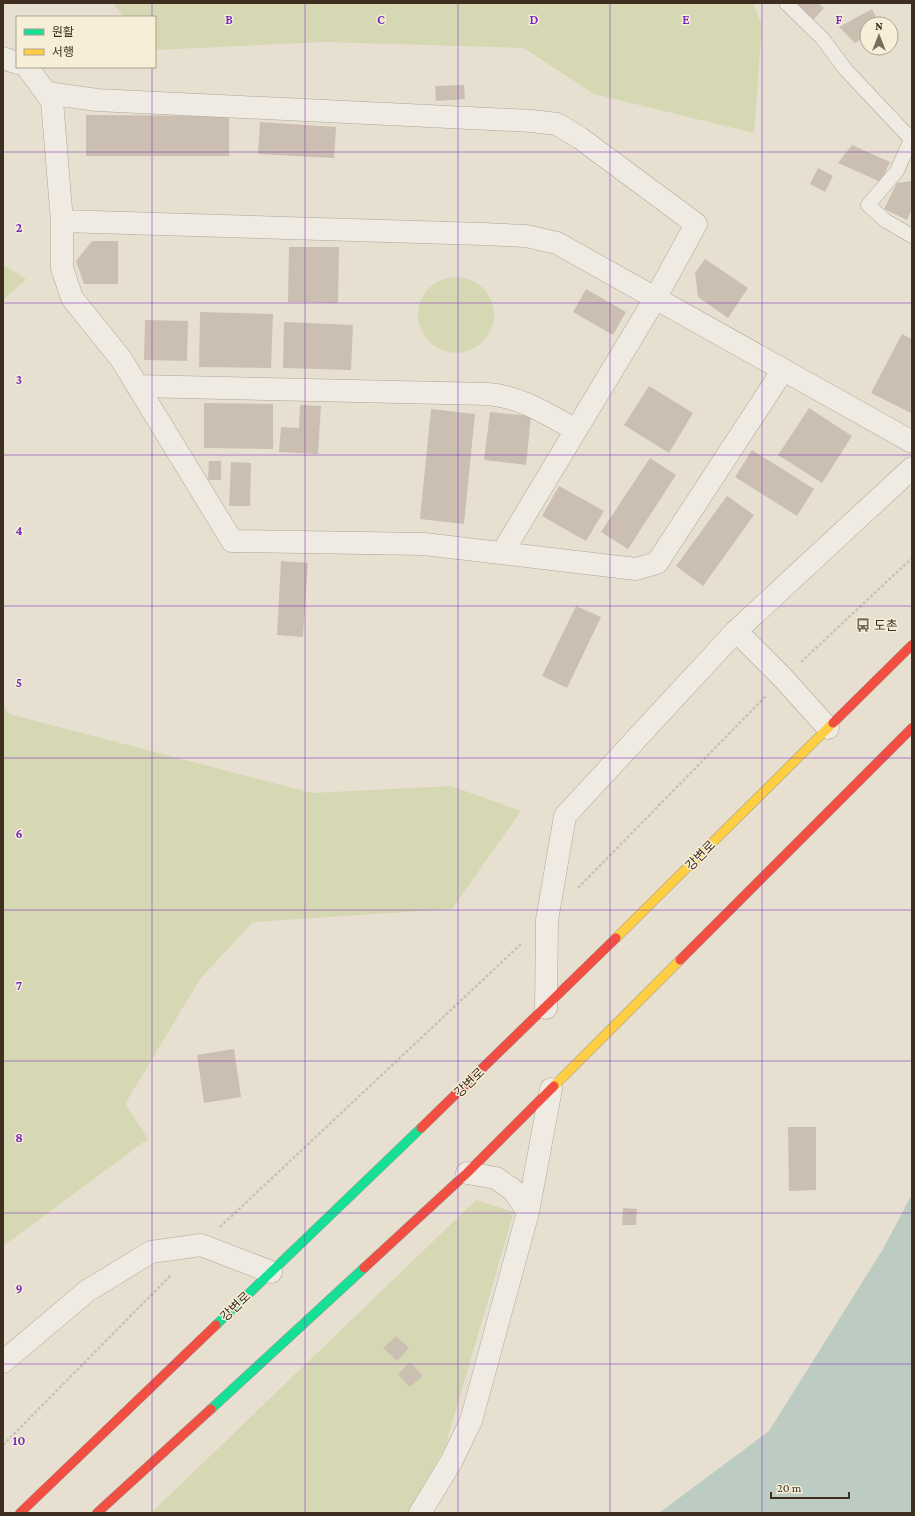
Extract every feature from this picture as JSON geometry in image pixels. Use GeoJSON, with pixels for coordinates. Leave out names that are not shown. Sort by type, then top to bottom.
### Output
{"type":"FeatureCollection","features":[{"type":"Feature","properties":{"kind":"main road","name":"강변로"},"geometry":{"type":"LineString","coordinates":[[20,1513],[546,1008],[912,644]]}},
{"type":"Feature","properties":{"kind":"main road"},"geometry":{"type":"LineString","coordinates":[[97,1513],[467,1173],[912,728]]}},
{"type":"Feature","properties":{"kind":"main road"},"geometry":{"type":"LineString","coordinates":[[39,1482],[128,1410]]}},
{"type":"Feature","properties":{"kind":"main road"},"geometry":{"type":"LineString","coordinates":[[117,1507],[166,1448]]}},
{"type":"Feature","properties":{"kind":"street"},"geometry":{"type":"LineString","coordinates":[[3,58],[16,63]]}},
{"type":"Feature","properties":{"kind":"street"},"geometry":{"type":"LineString","coordinates":[[28,68],[52,101],[62,221],[62,268],[72,298],[121,359],[232,541],[424,544],[636,569],[657,563],[783,370]]}},
{"type":"Feature","properties":{"kind":"street"},"geometry":{"type":"LineString","coordinates":[[47,93],[97,100],[532,121],[556,124],[580,138],[696,224],[655,299],[502,553]]}},
{"type":"Feature","properties":{"kind":"street"},"geometry":{"type":"LineString","coordinates":[[62,221],[526,236],[556,243],[912,442]]}},
{"type":"Feature","properties":{"kind":"street"},"geometry":{"type":"LineString","coordinates":[[137,386],[488,394],[505,396],[527,403],[576,430]]}},
{"type":"Feature","properties":{"kind":"street"},"geometry":{"type":"LineString","coordinates":[[546,1008],[547,920],[565,816],[736,631],[912,468]]}},
{"type":"Feature","properties":{"kind":"street"},"geometry":{"type":"LineString","coordinates":[[736,631],[783,678],[828,728]]}},
{"type":"Feature","properties":{"kind":"street"},"geometry":{"type":"LineString","coordinates":[[420,1513],[451,1462],[471,1421],[528,1212],[551,1089]]}},
{"type":"Feature","properties":{"kind":"street"},"geometry":{"type":"LineString","coordinates":[[467,1173],[496,1178],[513,1190],[528,1212]]}},
{"type":"Feature","properties":{"kind":"street"},"geometry":{"type":"LineString","coordinates":[[3,1362],[87,1291],[151,1252],[201,1245],[271,1272]]}},
{"type":"Feature","properties":{"kind":"lane"},"geometry":{"type":"LineString","coordinates":[[786,3],[822,38],[846,70],[911,138],[897,171],[868,205],[886,221],[912,236]]}},
{"type":"Feature","properties":{"kind":"path"},"geometry":{"type":"LineString","coordinates":[[574,892],[783,678],[912,558]]}},
{"type":"Feature","properties":{"kind":"path"},"geometry":{"type":"LineString","coordinates":[[201,1245],[547,920]]}},
{"type":"Feature","properties":{"kind":"path"},"geometry":{"type":"LineString","coordinates":[[3,1445],[174,1271]]}},
{"type":"Feature","properties":{"kind":"green space"},"geometry":{"type":"Polygon","coordinates":[[[112,3],[753,3],[762,25],[754,133],[594,94],[524,48],[325,42],[156,50],[156,16],[123,16],[112,3]]]}},
{"type":"Feature","properties":{"kind":"green space"},"geometry":{"type":"Polygon","coordinates":[[[3,265],[26,279],[3,300],[3,265]]]}},
{"type":"Feature","properties":{"kind":"green space"},"geometry":{"type":"Polygon","coordinates":[[[456,277],[471,280],[483,288],[491,300],[494,315],[491,330],[483,342],[471,350],[456,353],[441,350],[429,342],[421,330],[418,315],[421,300],[429,288],[441,280],[456,277]]]}},
{"type":"Feature","properties":{"kind":"green space"},"geometry":{"type":"Polygon","coordinates":[[[3,704],[9,714],[312,793],[451,786],[521,811],[452,909],[253,922],[200,979],[125,1104],[148,1139],[3,1246],[3,704]]]}},
{"type":"Feature","properties":{"kind":"green space"},"geometry":{"type":"Polygon","coordinates":[[[476,1200],[514,1212],[445,1447],[408,1513],[151,1513],[476,1200]]]}},
{"type":"Feature","properties":{"kind":"shaded area"},"geometry":{"type":"Polygon","coordinates":[[[912,1194],[912,1513],[659,1513],[769,1431],[883,1249],[912,1194]]]}},
{"type":"Feature","properties":{"kind":"building"},"geometry":{"type":"Polygon","coordinates":[[[792,3],[818,3],[824,8],[812,21],[792,3]]]}},
{"type":"Feature","properties":{"kind":"building"},"geometry":{"type":"Polygon","coordinates":[[[872,9],[876,16],[859,16],[872,9]]]}},
{"type":"Feature","properties":{"kind":"building"},"geometry":{"type":"Polygon","coordinates":[[[859,16],[859,41],[855,43],[839,27],[859,16]]]}},
{"type":"Feature","properties":{"kind":"building"},"geometry":{"type":"Polygon","coordinates":[[[464,85],[465,99],[436,101],[435,86],[464,85]]]}},
{"type":"Feature","properties":{"kind":"building"},"geometry":{"type":"Polygon","coordinates":[[[86,115],[229,116],[229,156],[86,156],[86,115]]]}},
{"type":"Feature","properties":{"kind":"building"},"geometry":{"type":"Polygon","coordinates":[[[260,122],[336,127],[334,158],[258,154],[260,122]]]}},
{"type":"Feature","properties":{"kind":"building"},"geometry":{"type":"Polygon","coordinates":[[[852,145],[890,162],[881,182],[838,163],[852,145]]]}},
{"type":"Feature","properties":{"kind":"building"},"geometry":{"type":"Polygon","coordinates":[[[818,168],[833,176],[825,192],[810,184],[818,168]]]}},
{"type":"Feature","properties":{"kind":"building"},"geometry":{"type":"Polygon","coordinates":[[[912,181],[912,209],[907,220],[884,209],[897,183],[912,181]]]}},
{"type":"Feature","properties":{"kind":"building"},"geometry":{"type":"Polygon","coordinates":[[[92,241],[118,241],[118,284],[84,284],[76,261],[92,241]]]}},
{"type":"Feature","properties":{"kind":"building"},"geometry":{"type":"Polygon","coordinates":[[[289,247],[339,247],[338,303],[288,302],[289,247]]]}},
{"type":"Feature","properties":{"kind":"building"},"geometry":{"type":"Polygon","coordinates":[[[705,259],[748,288],[728,318],[698,297],[695,273],[705,259]]]}},
{"type":"Feature","properties":{"kind":"building"},"geometry":{"type":"Polygon","coordinates":[[[586,289],[626,312],[613,335],[573,312],[586,289]]]}},
{"type":"Feature","properties":{"kind":"building"},"geometry":{"type":"Polygon","coordinates":[[[200,312],[273,314],[271,368],[199,367],[200,312]]]}},
{"type":"Feature","properties":{"kind":"building"},"geometry":{"type":"Polygon","coordinates":[[[145,320],[188,321],[187,361],[144,360],[145,320]]]}},
{"type":"Feature","properties":{"kind":"building"},"geometry":{"type":"Polygon","coordinates":[[[284,322],[353,325],[351,370],[283,368],[284,322]]]}},
{"type":"Feature","properties":{"kind":"building"},"geometry":{"type":"Polygon","coordinates":[[[902,334],[912,339],[911,413],[871,393],[902,334]]]}},
{"type":"Feature","properties":{"kind":"building"},"geometry":{"type":"Polygon","coordinates":[[[649,386],[693,413],[669,453],[624,425],[649,386]]]}},
{"type":"Feature","properties":{"kind":"building"},"geometry":{"type":"Polygon","coordinates":[[[204,403],[273,404],[273,449],[204,448],[204,403]]]}},
{"type":"Feature","properties":{"kind":"building"},"geometry":{"type":"Polygon","coordinates":[[[300,405],[321,406],[318,454],[279,452],[281,427],[299,428],[300,405]]]}},
{"type":"Feature","properties":{"kind":"building"},"geometry":{"type":"Polygon","coordinates":[[[809,408],[852,436],[822,483],[778,455],[809,408]]]}},
{"type":"Feature","properties":{"kind":"building"},"geometry":{"type":"Polygon","coordinates":[[[431,409],[475,414],[464,524],[420,519],[431,409]]]}},
{"type":"Feature","properties":{"kind":"building"},"geometry":{"type":"Polygon","coordinates":[[[490,412],[531,416],[526,465],[484,460],[490,412]]]}},
{"type":"Feature","properties":{"kind":"building"},"geometry":{"type":"Polygon","coordinates":[[[752,450],[814,489],[797,516],[735,477],[752,450]]]}},
{"type":"Feature","properties":{"kind":"building"},"geometry":{"type":"Polygon","coordinates":[[[650,458],[676,475],[628,549],[601,532],[650,458]]]}},
{"type":"Feature","properties":{"kind":"building"},"geometry":{"type":"Polygon","coordinates":[[[209,461],[221,461],[221,480],[208,480],[209,461]]]}},
{"type":"Feature","properties":{"kind":"building"},"geometry":{"type":"Polygon","coordinates":[[[231,462],[251,463],[250,506],[229,506],[231,462]]]}},
{"type":"Feature","properties":{"kind":"building"},"geometry":{"type":"Polygon","coordinates":[[[559,486],[604,511],[586,541],[542,516],[559,486]]]}},
{"type":"Feature","properties":{"kind":"building"},"geometry":{"type":"Polygon","coordinates":[[[727,496],[754,515],[703,586],[676,566],[727,496]]]}},
{"type":"Feature","properties":{"kind":"building"},"geometry":{"type":"Polygon","coordinates":[[[281,561],[308,563],[303,637],[277,635],[281,561]]]}},
{"type":"Feature","properties":{"kind":"building"},"geometry":{"type":"Polygon","coordinates":[[[576,606],[601,617],[567,688],[542,676],[576,606]]]}},
{"type":"Feature","properties":{"kind":"building"},"geometry":{"type":"Polygon","coordinates":[[[234,1049],[241,1097],[204,1103],[197,1055],[234,1049]]]}},
{"type":"Feature","properties":{"kind":"building"},"geometry":{"type":"Polygon","coordinates":[[[788,1127],[816,1127],[816,1190],[789,1191],[788,1127]]]}},
{"type":"Feature","properties":{"kind":"building"},"geometry":{"type":"Polygon","coordinates":[[[623,1208],[637,1209],[636,1225],[622,1225],[623,1208]]]}},
{"type":"Feature","properties":{"kind":"building"},"geometry":{"type":"Polygon","coordinates":[[[396,1336],[409,1348],[397,1361],[383,1348],[396,1336]]]}},
{"type":"Feature","properties":{"kind":"building"},"geometry":{"type":"Polygon","coordinates":[[[410,1362],[423,1376],[410,1387],[398,1374],[410,1362]]]}},
{"type":"Feature","properties":{"kind":"traffic: fast"},"geometry":{"type":"LineString","coordinates":[[216,1325],[421,1128]]}},
{"type":"Feature","properties":{"kind":"traffic: fast"},"geometry":{"type":"LineString","coordinates":[[211,1409],[364,1268]]}},
{"type":"Feature","properties":{"kind":"traffic: slow"},"geometry":{"type":"LineString","coordinates":[[616,938],[833,723]]}},
{"type":"Feature","properties":{"kind":"traffic: slow"},"geometry":{"type":"LineString","coordinates":[[554,1086],[680,960]]}},
{"type":"Feature","properties":{"kind":"traffic: jam"},"geometry":{"type":"LineString","coordinates":[[833,723],[912,645]]}},
{"type":"Feature","properties":{"kind":"traffic: jam"},"geometry":{"type":"LineString","coordinates":[[680,960],[912,728]]}},
{"type":"Feature","properties":{"kind":"traffic: jam"},"geometry":{"type":"LineString","coordinates":[[421,1128],[616,938]]}},
{"type":"Feature","properties":{"kind":"traffic: jam"},"geometry":{"type":"LineString","coordinates":[[364,1268],[467,1173],[554,1086]]}},
{"type":"Feature","properties":{"kind":"traffic: jam"},"geometry":{"type":"LineString","coordinates":[[20,1513],[216,1325]]}},
{"type":"Feature","properties":{"kind":"traffic: jam"},"geometry":{"type":"LineString","coordinates":[[97,1513],[211,1409]]}},
{"type":"Feature","properties":{"kind":"place","name":"도촌"},"geometry":{"type":"Point","coordinates":[863,625]}}]}
